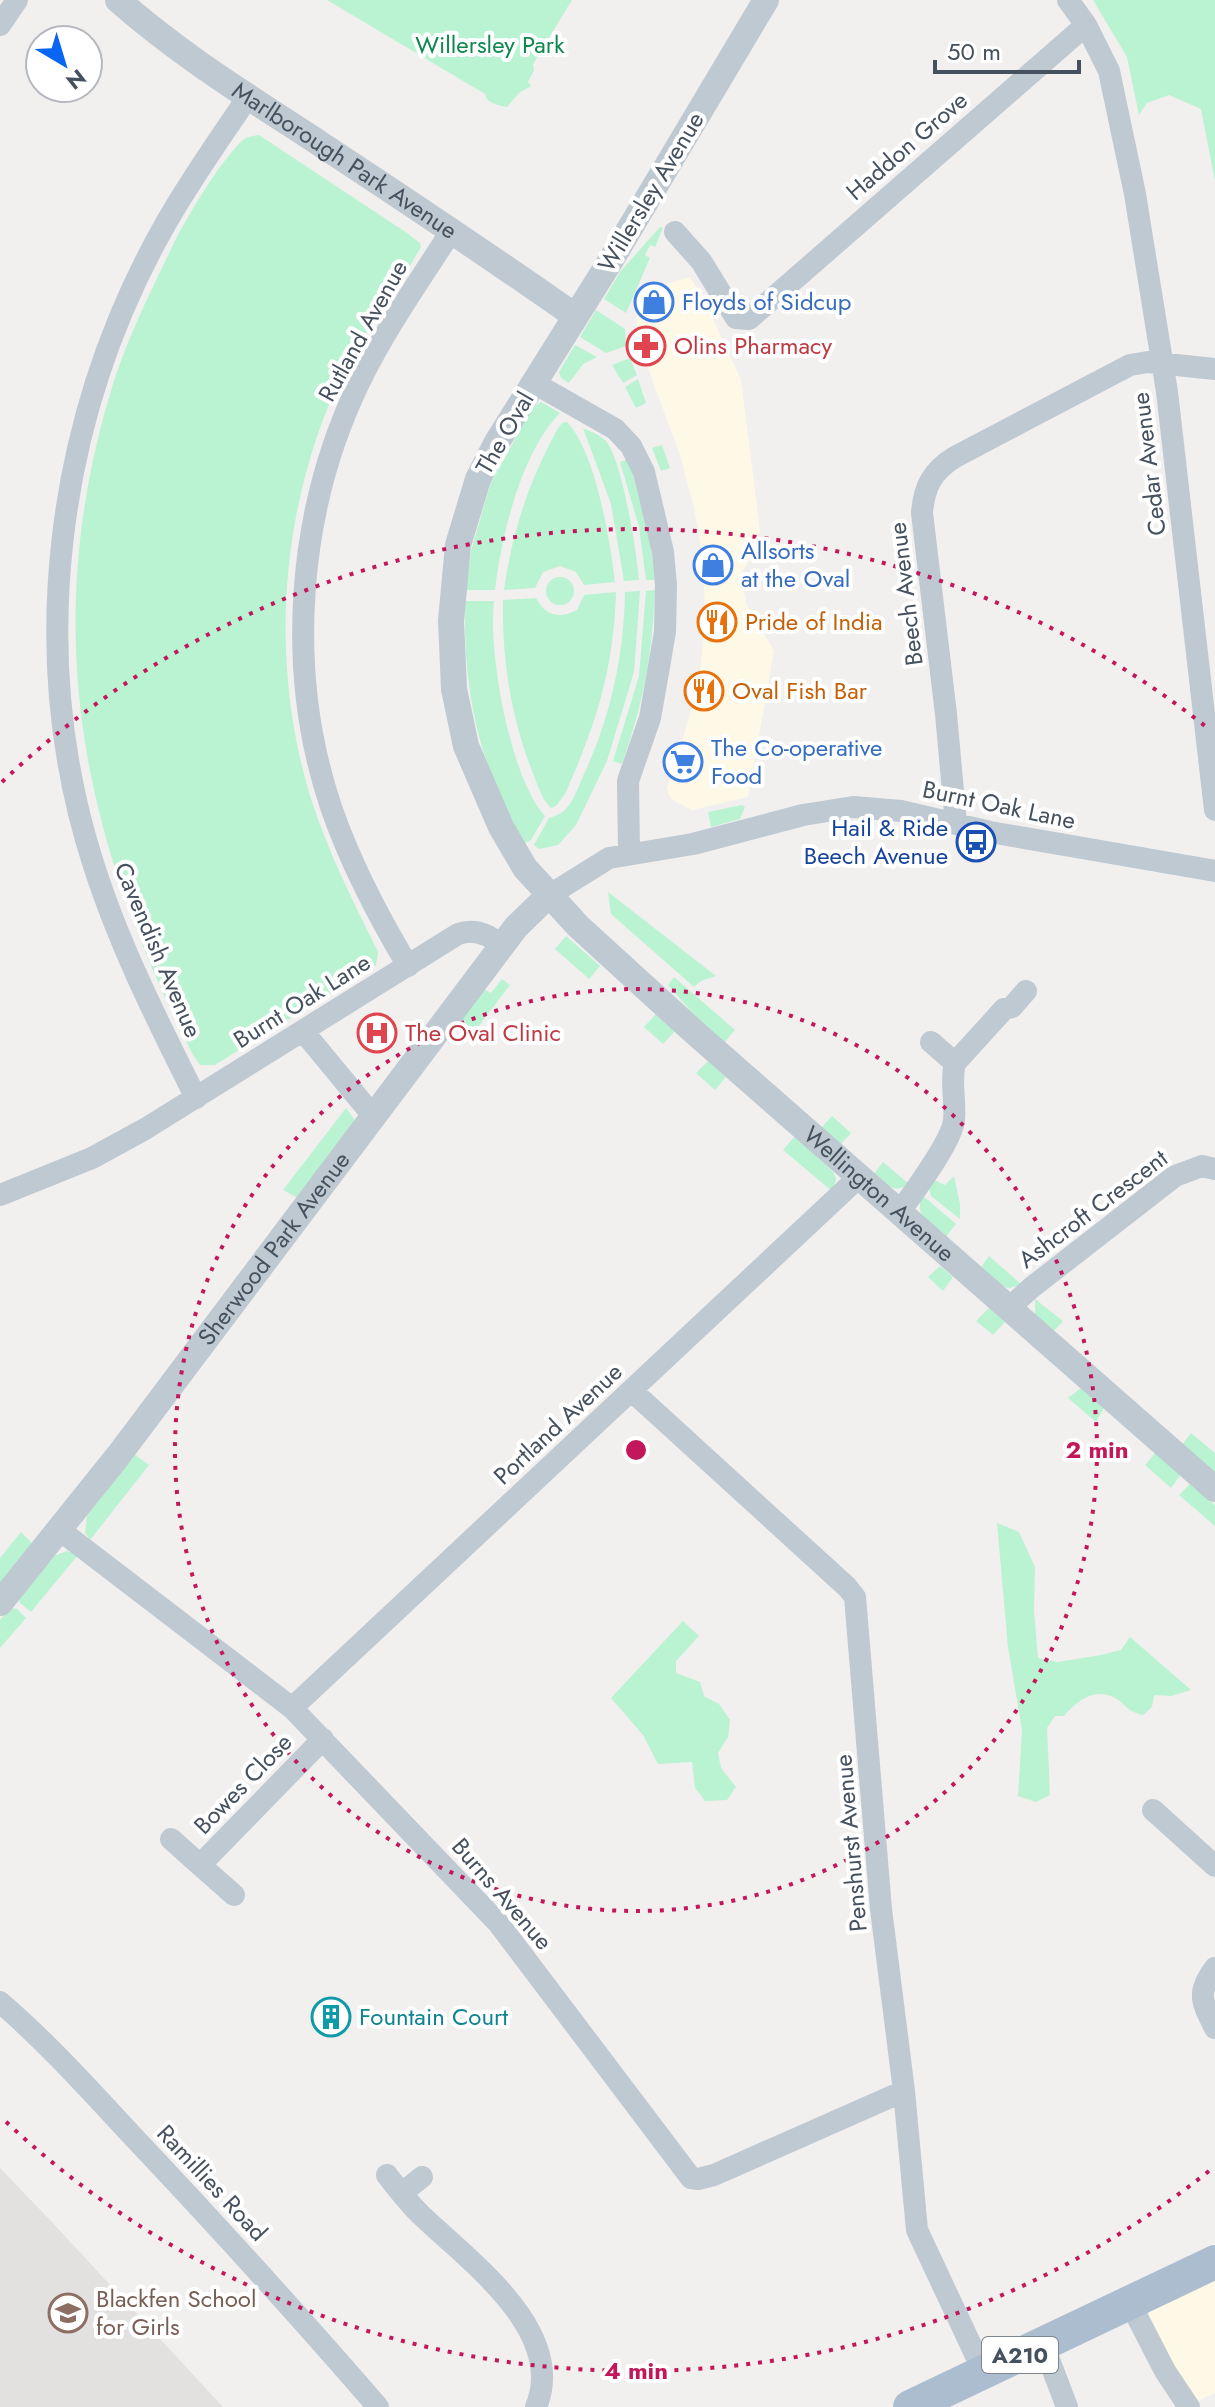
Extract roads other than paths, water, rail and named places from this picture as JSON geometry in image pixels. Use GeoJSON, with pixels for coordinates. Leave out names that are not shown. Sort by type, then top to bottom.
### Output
{"type":"FeatureCollection","features":[{"type":"Feature","properties":{"kind":"main road","name":"A210"},"geometry":{"type":"LineString","coordinates":[[910,2407],[1215,2262]]}},
{"type":"Feature","properties":{"kind":"street"},"geometry":{"type":"LineString","coordinates":[[0,25],[17,0]]}},
{"type":"Feature","properties":{"kind":"street","name":"Marlborough Park Avenue"},"geometry":{"type":"LineString","coordinates":[[118,0],[155,31],[248,97],[452,230],[575,316]]}},
{"type":"Feature","properties":{"kind":"street","name":"Willersley Avenue"},"geometry":{"type":"LineString","coordinates":[[534,383],[766,0]]}},
{"type":"Feature","properties":{"kind":"street"},"geometry":{"type":"LineString","coordinates":[[1068,0],[1086,25]]}},
{"type":"Feature","properties":{"kind":"street","name":"Haddon Grove"},"geometry":{"type":"LineString","coordinates":[[675,232],[701,261],[736,318],[749,319],[1086,25]]}},
{"type":"Feature","properties":{"kind":"street","name":"Cedar Avenue"},"geometry":{"type":"LineString","coordinates":[[1086,25],[1103,56],[1114,89],[1135,194],[1162,364],[1215,810]]}},
{"type":"Feature","properties":{"kind":"street","name":"Cavendish Avenue"},"geometry":{"type":"LineString","coordinates":[[196,1098],[124,949],[84,833],[70,777],[58,680],[59,578],[69,483],[94,384],[107,349],[130,293],[165,224],[248,97]]}},
{"type":"Feature","properties":{"kind":"street","name":"Rutland Avenue"},"geometry":{"type":"LineString","coordinates":[[408,966],[349,853],[331,806],[316,750],[303,644],[306,574],[322,481],[344,419],[381,342],[452,230]]}},
{"type":"Feature","properties":{"kind":"street","name":"Beech Avenue"},"geometry":{"type":"LineString","coordinates":[[956,824],[922,513],[927,485],[943,464],[1130,365],[1148,362],[1215,369]]}},
{"type":"Feature","properties":{"kind":"street","name":"The Oval"},"geometry":{"type":"LineString","coordinates":[[548,896],[513,849],[476,773],[458,717],[451,656],[453,583],[466,513],[478,479],[497,442],[534,383],[615,429],[631,446],[644,472],[663,552],[665,632],[650,718],[628,781],[629,853]]}},
{"type":"Feature","properties":{"kind":"street","name":"Burnt Oak Lane"},"geometry":{"type":"LineString","coordinates":[[548,896],[598,863],[629,853],[693,844],[803,815],[844,808],[890,810],[1092,851],[1215,871]]}},
{"type":"Feature","properties":{"kind":"street","name":"Sherwood Park Avenue"},"geometry":{"type":"LineString","coordinates":[[0,1603],[61,1531],[502,946],[548,896]]}},
{"type":"Feature","properties":{"kind":"street","name":"Wellington Avenue"},"geometry":{"type":"LineString","coordinates":[[548,896],[693,1031],[1215,1489]]}},
{"type":"Feature","properties":{"kind":"street","name":"Burnt Oak Lane"},"geometry":{"type":"LineString","coordinates":[[0,1195],[92,1158],[196,1098],[464,932],[487,935],[502,946]]}},
{"type":"Feature","properties":{"kind":"street"},"geometry":{"type":"LineString","coordinates":[[899,1213],[952,1129],[952,1074],[955,1063],[1004,1009],[1012,1007],[1026,991]]}},
{"type":"Feature","properties":{"kind":"street"},"geometry":{"type":"LineString","coordinates":[[303,1031],[374,1117]]}},
{"type":"Feature","properties":{"kind":"street"},"geometry":{"type":"LineString","coordinates":[[931,1042],[955,1063]]}},
{"type":"Feature","properties":{"kind":"street","name":"Ashcroft Crescent"},"geometry":{"type":"LineString","coordinates":[[1008,1309],[1175,1176],[1202,1166],[1215,1169]]}},
{"type":"Feature","properties":{"kind":"street","name":"Portland Avenue"},"geometry":{"type":"LineString","coordinates":[[292,1708],[859,1177]]}},
{"type":"Feature","properties":{"kind":"street","name":"Penshurst Avenue"},"geometry":{"type":"LineString","coordinates":[[632,1391],[855,1597],[881,1909],[918,2234],[984,2373]]}},
{"type":"Feature","properties":{"kind":"street","name":"Burns Avenue"},"geometry":{"type":"LineString","coordinates":[[61,1531],[292,1708],[323,1739],[499,1924],[691,2178],[714,2175],[904,2091]]}},
{"type":"Feature","properties":{"kind":"street","name":"Bowes Close"},"geometry":{"type":"LineString","coordinates":[[200,1865],[323,1739]]}},
{"type":"Feature","properties":{"kind":"street"},"geometry":{"type":"LineString","coordinates":[[1153,1810],[1215,1866]]}},
{"type":"Feature","properties":{"kind":"street","name":"Bowes Close"},"geometry":{"type":"LineString","coordinates":[[171,1839],[234,1895]]}},
{"type":"Feature","properties":{"kind":"street"},"geometry":{"type":"LineString","coordinates":[[1215,1968],[1205,1983],[1202,1995],[1215,2028]]}},
{"type":"Feature","properties":{"kind":"street","name":"Ramillies Road"},"geometry":{"type":"LineString","coordinates":[[0,2002],[101,2102],[263,2276],[378,2407]]}},
{"type":"Feature","properties":{"kind":"street"},"geometry":{"type":"LineString","coordinates":[[387,2175],[419,2214],[466,2254],[526,2325],[542,2362],[542,2387],[536,2407]]}},
{"type":"Feature","properties":{"kind":"street"},"geometry":{"type":"LineString","coordinates":[[402,2193],[422,2177]]}},
{"type":"Feature","properties":{"kind":"street"},"geometry":{"type":"LineString","coordinates":[[1130,2303],[1165,2371],[1189,2407]]}},
{"type":"Feature","properties":{"kind":"street"},"geometry":{"type":"LineString","coordinates":[[1043,2344],[1067,2407]]}},
{"type":"Feature","properties":{"kind":"place","name":"Floyds of Sidcup"},"geometry":{"type":"Point","coordinates":[654,302]}},
{"type":"Feature","properties":{"kind":"place","name":"Olins Pharmacy"},"geometry":{"type":"Point","coordinates":[646,346]}},
{"type":"Feature","properties":{"kind":"place","name":"Allsorts at the Oval"},"geometry":{"type":"Point","coordinates":[713,565]}},
{"type":"Feature","properties":{"kind":"place","name":"Pride of India"},"geometry":{"type":"Point","coordinates":[717,622]}},
{"type":"Feature","properties":{"kind":"place","name":"Oval Fish Bar"},"geometry":{"type":"Point","coordinates":[704,691]}},
{"type":"Feature","properties":{"kind":"place","name":"The Co-operative Food"},"geometry":{"type":"Point","coordinates":[683,762]}},
{"type":"Feature","properties":{"kind":"place","name":"Hail & Ride Beech Avenue"},"geometry":{"type":"Point","coordinates":[976,842]}},
{"type":"Feature","properties":{"kind":"place","name":"The Oval Clinic"},"geometry":{"type":"Point","coordinates":[377,1033]}},
{"type":"Feature","properties":{"kind":"place","name":"Fountain Court"},"geometry":{"type":"Point","coordinates":[331,2017]}},
{"type":"Feature","properties":{"kind":"place","name":"Blackfen School for Girls"},"geometry":{"type":"Point","coordinates":[68,2313]}},
{"type":"Feature","properties":{"kind":"park label","name":"Willersley Park"},"geometry":{"type":"Point","coordinates":[490,45]}}]}
